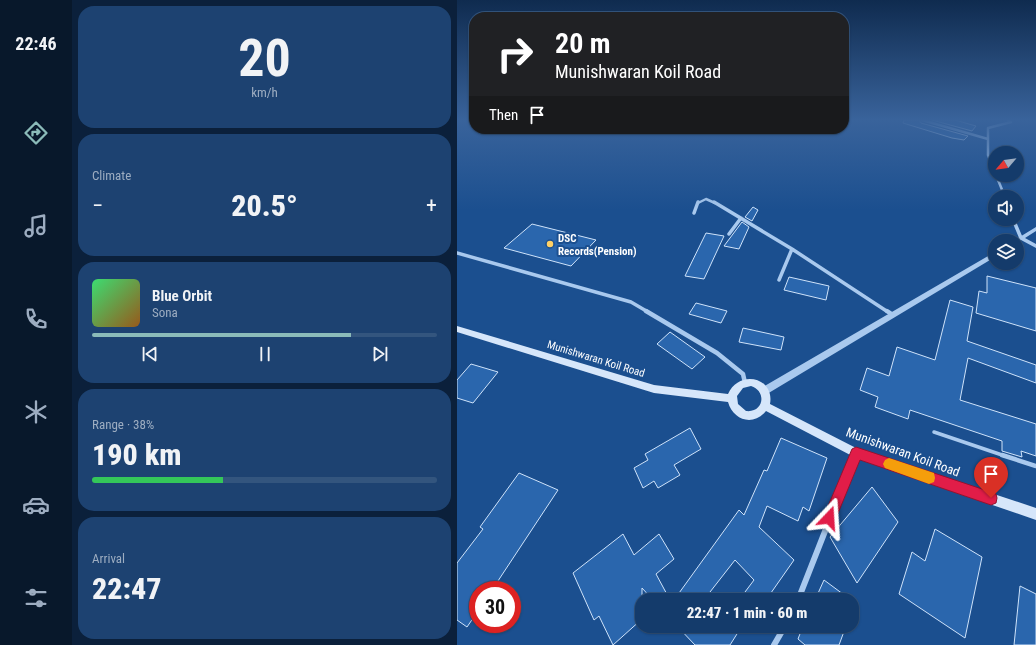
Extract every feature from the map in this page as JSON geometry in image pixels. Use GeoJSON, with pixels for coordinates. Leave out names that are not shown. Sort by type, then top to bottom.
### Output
{"type":"FeatureCollection","features":[{"type":"Feature","properties":{"kind":"main road","name":"Munishwaran Koil Road"},"geometry":{"type":"LineString","coordinates":[[457,328],[654,389],[731,398]]}},
{"type":"Feature","properties":{"kind":"main road"},"geometry":{"type":"LineString","coordinates":[[745,383],[756,384],[767,396],[765,406],[756,414],[745,415],[735,409],[731,398],[735,389],[745,383]]}},
{"type":"Feature","properties":{"kind":"main road","name":"Munishwaran Koil Road"},"geometry":{"type":"LineString","coordinates":[[765,406],[856,453],[1036,514]]}},
{"type":"Feature","properties":{"kind":"street"},"geometry":{"type":"LineString","coordinates":[[694,213],[698,202],[706,199],[792,249],[893,316]]}},
{"type":"Feature","properties":{"kind":"street"},"geometry":{"type":"LineString","coordinates":[[729,234],[741,218]]}},
{"type":"Feature","properties":{"kind":"street"},"geometry":{"type":"LineString","coordinates":[[1024,237],[1036,229]]}},
{"type":"Feature","properties":{"kind":"street"},"geometry":{"type":"LineString","coordinates":[[1024,242],[1036,246]]}},
{"type":"Feature","properties":{"kind":"street"},"geometry":{"type":"LineString","coordinates":[[779,280],[792,249]]}},
{"type":"Feature","properties":{"kind":"street"},"geometry":{"type":"LineString","coordinates":[[457,253],[631,302],[717,353],[743,374],[745,383]]}},
{"type":"Feature","properties":{"kind":"street"},"geometry":{"type":"LineString","coordinates":[[764,391],[893,316],[988,258]]}},
{"type":"Feature","properties":{"kind":"street"},"geometry":{"type":"LineString","coordinates":[[801,593],[856,453]]}},
{"type":"Feature","properties":{"kind":"street"},"geometry":{"type":"LineString","coordinates":[[775,645],[781,633]]}},
{"type":"Feature","properties":{"kind":"lane"},"geometry":{"type":"LineString","coordinates":[[934,432],[1036,466]]}},
{"type":"Feature","properties":{"kind":"building"},"geometry":{"type":"Polygon","coordinates":[[[753,207],[758,210],[752,221],[745,217],[753,207]]]}},
{"type":"Feature","properties":{"kind":"building"},"geometry":{"type":"Polygon","coordinates":[[[742,222],[749,227],[739,249],[724,246],[742,222]]]}},
{"type":"Feature","properties":{"kind":"building","name":"DSC Records(Pension)"},"geometry":{"type":"Polygon","coordinates":[[[532,224],[596,240],[571,266],[504,248],[532,224]]]}},
{"type":"Feature","properties":{"kind":"building"},"geometry":{"type":"Polygon","coordinates":[[[706,233],[724,236],[704,279],[685,276],[706,233]]]}},
{"type":"Feature","properties":{"kind":"building"},"geometry":{"type":"Polygon","coordinates":[[[987,276],[1036,288],[1036,331],[976,313],[979,291],[987,293],[987,276]]]}},
{"type":"Feature","properties":{"kind":"building"},"geometry":{"type":"Polygon","coordinates":[[[789,277],[829,286],[826,300],[784,290],[789,277]]]}},
{"type":"Feature","properties":{"kind":"building"},"geometry":{"type":"Polygon","coordinates":[[[950,300],[973,307],[967,341],[1036,365],[1036,383],[968,358],[960,400],[1036,424],[1036,456],[1021,451],[1022,457],[1002,451],[1002,441],[910,410],[908,419],[875,407],[878,397],[860,390],[867,368],[889,376],[897,347],[935,360],[950,300]]]}},
{"type":"Feature","properties":{"kind":"building"},"geometry":{"type":"Polygon","coordinates":[[[696,303],[727,311],[721,323],[689,314],[696,303]]]}},
{"type":"Feature","properties":{"kind":"building"},"geometry":{"type":"Polygon","coordinates":[[[743,328],[784,337],[781,350],[739,342],[743,328]]]}},
{"type":"Feature","properties":{"kind":"building"},"geometry":{"type":"Polygon","coordinates":[[[670,332],[705,357],[692,369],[657,344],[670,332]]]}},
{"type":"Feature","properties":{"kind":"building"},"geometry":{"type":"Polygon","coordinates":[[[471,364],[498,372],[473,403],[457,398],[457,380],[471,364]]]}},
{"type":"Feature","properties":{"kind":"building"},"geometry":{"type":"Polygon","coordinates":[[[690,428],[701,449],[674,465],[680,475],[658,488],[654,481],[643,488],[634,468],[648,460],[645,454],[690,428]]]}},
{"type":"Feature","properties":{"kind":"building"},"geometry":{"type":"Polygon","coordinates":[[[781,438],[827,458],[809,511],[803,507],[798,521],[767,506],[759,527],[794,560],[771,593],[744,593],[754,580],[735,560],[710,592],[711,593],[679,593],[739,510],[744,515],[764,470],[767,471],[781,438]]]}},
{"type":"Feature","properties":{"kind":"building"},"geometry":{"type":"Polygon","coordinates":[[[519,473],[558,490],[498,581],[469,581],[469,624],[467,627],[457,620],[457,563],[483,529],[480,527],[519,473]]]}},
{"type":"Feature","properties":{"kind":"building"},"geometry":{"type":"Polygon","coordinates":[[[872,487],[898,522],[857,583],[830,537],[872,487]]]}},
{"type":"Feature","properties":{"kind":"building"},"geometry":{"type":"Polygon","coordinates":[[[935,529],[982,557],[965,638],[899,594],[912,552],[925,561],[935,529]]]}},
{"type":"Feature","properties":{"kind":"building"},"geometry":{"type":"Polygon","coordinates":[[[623,534],[634,555],[659,534],[674,559],[656,574],[666,593],[647,593],[642,588],[642,593],[635,593],[635,625],[613,645],[599,616],[594,620],[573,573],[623,534]]]}},
{"type":"Feature","properties":{"kind":"building"},"geometry":{"type":"Polygon","coordinates":[[[824,580],[842,593],[818,593],[824,580]]]}},
{"type":"Feature","properties":{"kind":"building"},"geometry":{"type":"Polygon","coordinates":[[[1020,586],[1036,594],[1036,645],[1014,645],[1020,586]]]}},
{"type":"Feature","properties":{"kind":"building"},"geometry":{"type":"Polygon","coordinates":[[[684,633],[738,633],[730,645],[695,645],[684,633]]]}},
{"type":"Feature","properties":{"kind":"building"},"geometry":{"type":"Polygon","coordinates":[[[800,633],[843,633],[839,645],[805,645],[798,639],[800,633]]]}},
{"type":"Feature","properties":{"kind":"slow traffic"},"geometry":{"type":"LineString","coordinates":[[889,464],[929,478]]}},
{"type":"Feature","properties":{"kind":"place","name":"DSC Records(Pension)"},"geometry":{"type":"Point","coordinates":[550,244]}},
{"type":"Feature","properties":{"kind":"route"},"geometry":{"type":"LineString","coordinates":[[829,518],[856,453],[991,498]]}}]}
